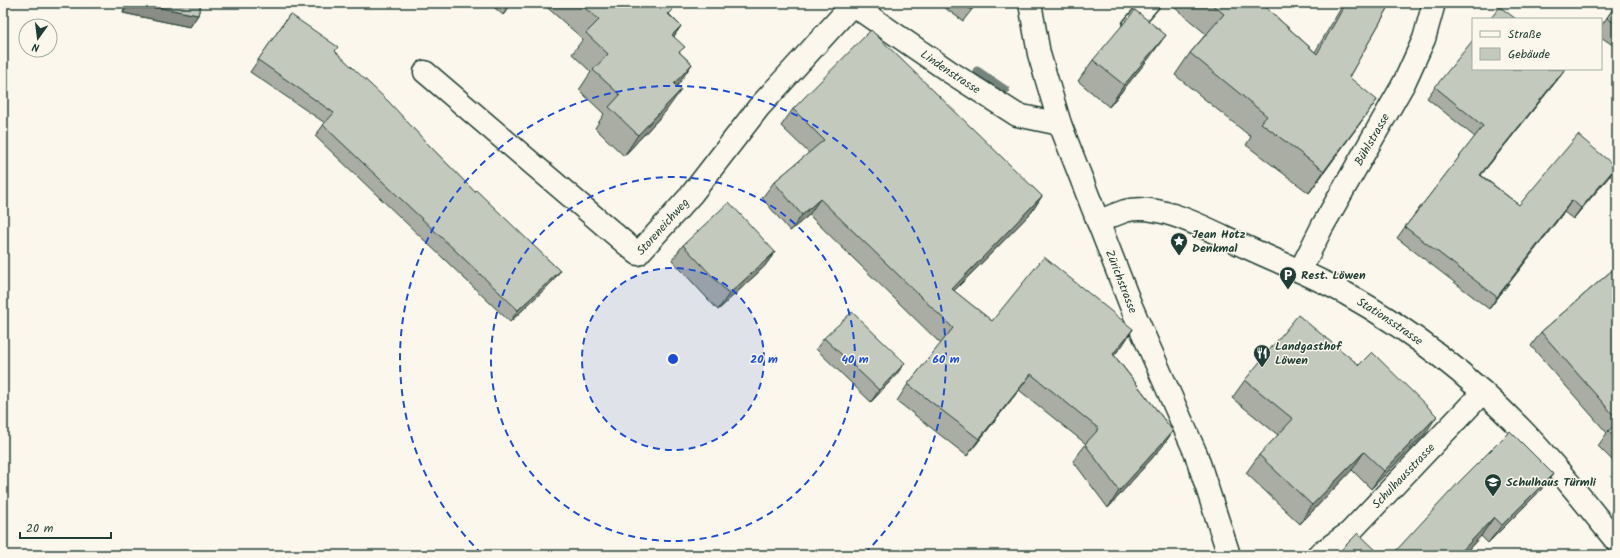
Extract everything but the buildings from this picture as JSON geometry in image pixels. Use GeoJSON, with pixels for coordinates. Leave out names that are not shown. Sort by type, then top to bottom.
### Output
{"type":"FeatureCollection","features":[{"type":"Feature","properties":{"kind":"street","name":"Zürichstrasse"},"geometry":{"type":"LineString","coordinates":[[1030,3],[1039,54],[1060,124],[1131,306],[1196,454],[1229,555]]}},
{"type":"Feature","properties":{"kind":"street","name":"Bühlstrasse"},"geometry":{"type":"LineString","coordinates":[[1300,271],[1322,227],[1404,83],[1424,39],[1434,3]]}},
{"type":"Feature","properties":{"kind":"street","name":"Lindenstrasse"},"geometry":{"type":"LineString","coordinates":[[851,4],[950,72],[1017,115],[1060,124]]}},
{"type":"Feature","properties":{"kind":"street","name":"Storeneichweg"},"geometry":{"type":"LineString","coordinates":[[425,72],[638,254],[691,195],[759,107],[851,4]]}},
{"type":"Feature","properties":{"kind":"street","name":"Stationsstrasse"},"geometry":{"type":"LineString","coordinates":[[1098,222],[1126,211],[1141,209],[1157,211],[1177,217],[1300,271],[1346,294],[1404,331],[1483,392],[1528,436],[1564,477],[1617,542]]}},
{"type":"Feature","properties":{"kind":"street","name":"Schulhausstrasse"},"geometry":{"type":"LineString","coordinates":[[1318,555],[1349,533],[1483,392]]}},
{"type":"Feature","properties":{"kind":"lane"},"geometry":{"type":"LineString","coordinates":[[1131,26],[1151,3]]}},
{"type":"Feature","properties":{"kind":"waterway"},"geometry":{"type":"LineString","coordinates":[[977,71],[1005,90]]}},
{"type":"Feature","properties":{"kind":"place","name":"Jean Hotz Denkmal"},"geometry":{"type":"Point","coordinates":[1179,256]}},
{"type":"Feature","properties":{"kind":"place","name":"Rest. Löwen"},"geometry":{"type":"Point","coordinates":[1288,290]}},
{"type":"Feature","properties":{"kind":"place","name":"Landgasthof Löwen"},"geometry":{"type":"Point","coordinates":[1262,368]}},
{"type":"Feature","properties":{"kind":"place","name":"Schulhaus Türmli"},"geometry":{"type":"Point","coordinates":[1493,497]}}]}
